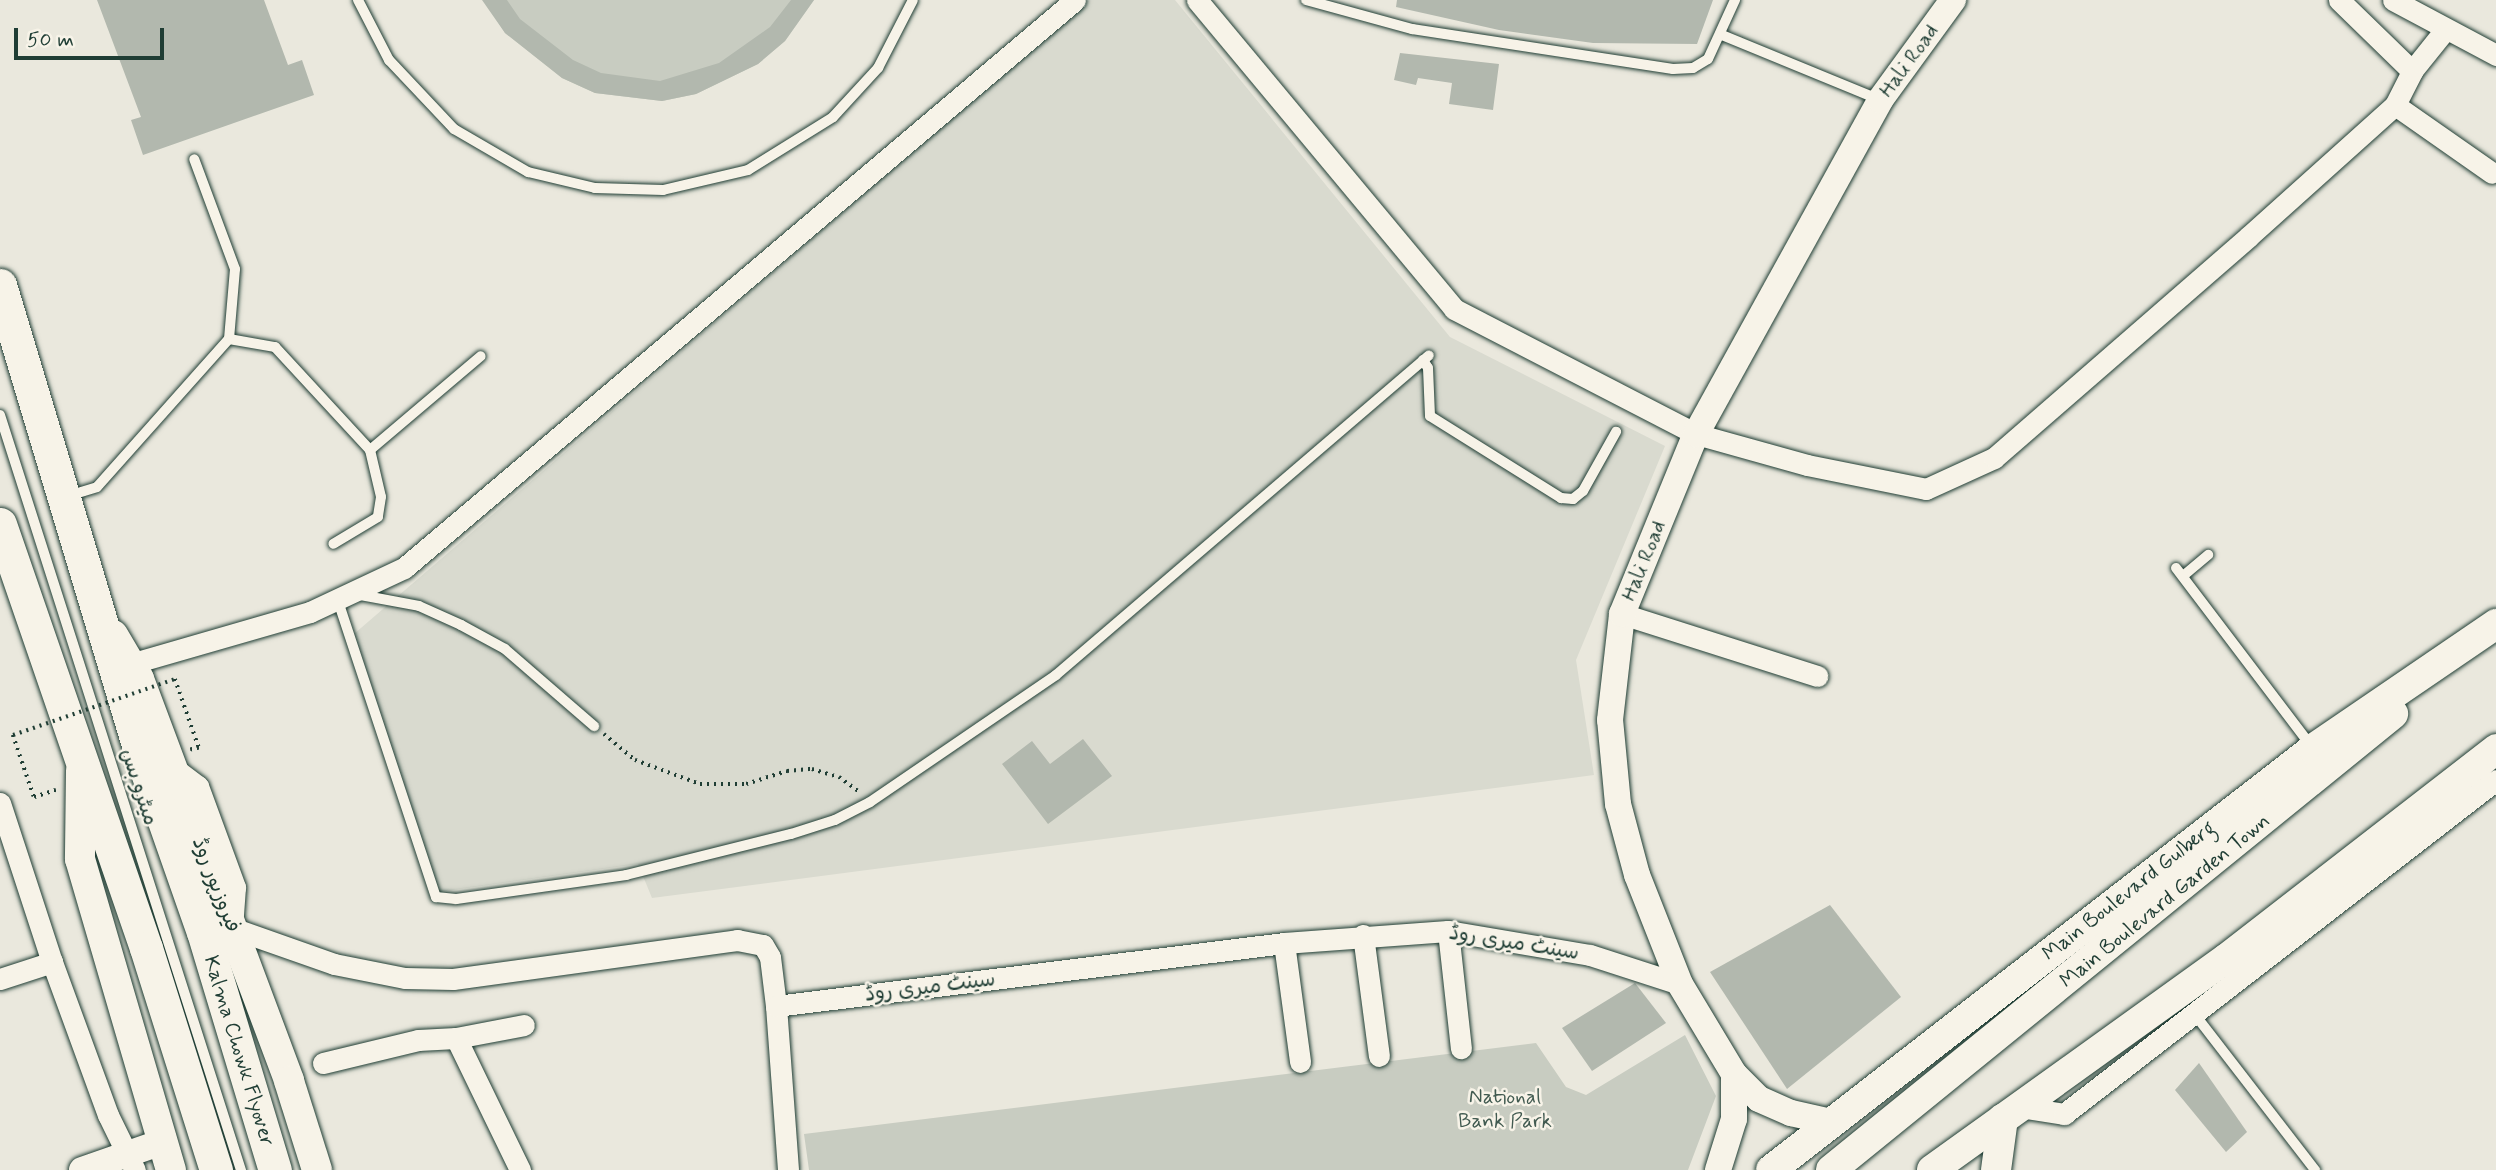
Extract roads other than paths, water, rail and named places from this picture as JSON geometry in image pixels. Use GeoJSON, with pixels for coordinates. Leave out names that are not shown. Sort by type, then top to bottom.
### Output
{"type":"FeatureCollection","features":[{"type":"Feature","properties":{"kind":"main road","name":"فیروزپور روڈ"},"geometry":{"type":"LineString","coordinates":[[0,285],[143,761],[218,930],[317,1170]]}},
{"type":"Feature","properties":{"kind":"main road"},"geometry":{"type":"LineString","coordinates":[[0,524],[81,766],[146,948],[216,1170]]}},
{"type":"Feature","properties":{"kind":"main road","name":"فیروزپور روڈ"},"geometry":{"type":"LineString","coordinates":[[97,607],[130,664],[171,766],[218,930]]}},
{"type":"Feature","properties":{"kind":"main road","name":"Main Boulevard Gulberg"},"geometry":{"type":"LineString","coordinates":[[1771,1170],[2313,748],[2495,624]]}},
{"type":"Feature","properties":{"kind":"main road","name":"Main Boulevard Garden Town"},"geometry":{"type":"LineString","coordinates":[[1830,1170],[2322,775],[2495,624]]}},
{"type":"Feature","properties":{"kind":"main road"},"geometry":{"type":"LineString","coordinates":[[1932,1170],[2227,958],[2496,749]]}},
{"type":"Feature","properties":{"kind":"main road"},"geometry":{"type":"LineString","coordinates":[[81,766],[80,859],[171,1170]]}},
{"type":"Feature","properties":{"kind":"main road","name":"Kalma Chowk Flyover"},"geometry":{"type":"LineString","coordinates":[[218,930],[275,1170]]}},
{"type":"Feature","properties":{"kind":"main road"},"geometry":{"type":"LineString","coordinates":[[1996,1170],[2011,1112]]}},
{"type":"Feature","properties":{"kind":"street"},"geometry":{"type":"LineString","coordinates":[[130,664],[347,597],[404,568],[1075,0]]}},
{"type":"Feature","properties":{"kind":"street"},"geometry":{"type":"LineString","coordinates":[[1197,0],[1454,309],[1696,434],[1807,465],[1926,489],[1983,463],[2248,237],[2395,105],[2412,71],[2445,30]]}},
{"type":"Feature","properties":{"kind":"street","name":"Hali Road"},"geometry":{"type":"LineString","coordinates":[[1831,1122],[1791,1113],[1759,1099],[1734,1074],[1680,984],[1637,875],[1618,804],[1610,720],[1622,614],[1696,434],[1880,100],[1953,0]]}},
{"type":"Feature","properties":{"kind":"street"},"geometry":{"type":"LineString","coordinates":[[2339,0],[2412,71]]}},
{"type":"Feature","properties":{"kind":"street"},"geometry":{"type":"LineString","coordinates":[[2393,0],[2496,55]]}},
{"type":"Feature","properties":{"kind":"street"},"geometry":{"type":"LineString","coordinates":[[2395,105],[2492,173]]}},
{"type":"Feature","properties":{"kind":"street"},"geometry":{"type":"LineString","coordinates":[[1622,614],[1817,676]]}},
{"type":"Feature","properties":{"kind":"street"},"geometry":{"type":"LineString","coordinates":[[2011,1112],[2064,1114],[2196,1016],[2496,780]]}},
{"type":"Feature","properties":{"kind":"street"},"geometry":{"type":"LineString","coordinates":[[0,803],[52,962],[130,1163]]}},
{"type":"Feature","properties":{"kind":"street"},"geometry":{"type":"LineString","coordinates":[[218,930],[334,964],[405,978],[453,979],[753,940],[770,957],[788,1170]]}},
{"type":"Feature","properties":{"kind":"street"},"geometry":{"type":"LineString","coordinates":[[1448,931],[1461,1048]]}},
{"type":"Feature","properties":{"kind":"street","name":"سینٹ میری روڈ"},"geometry":{"type":"LineString","coordinates":[[776,1006],[1284,943],[1363,935],[1448,931],[1590,955],[1680,984]]}},
{"type":"Feature","properties":{"kind":"street"},"geometry":{"type":"LineString","coordinates":[[1363,935],[1379,1056]]}},
{"type":"Feature","properties":{"kind":"street"},"geometry":{"type":"LineString","coordinates":[[1284,943],[1300,1062]]}},
{"type":"Feature","properties":{"kind":"street"},"geometry":{"type":"LineString","coordinates":[[0,979],[52,962]]}},
{"type":"Feature","properties":{"kind":"street"},"geometry":{"type":"LineString","coordinates":[[323,1063],[418,1040],[456,1038],[524,1025]]}},
{"type":"Feature","properties":{"kind":"street"},"geometry":{"type":"LineString","coordinates":[[456,1038],[520,1170]]}},
{"type":"Feature","properties":{"kind":"street"},"geometry":{"type":"LineString","coordinates":[[1718,1170],[1734,1119],[1734,1074]]}},
{"type":"Feature","properties":{"kind":"street"},"geometry":{"type":"LineString","coordinates":[[82,1170],[130,1163],[162,1142]]}},
{"type":"Feature","properties":{"kind":"lane"},"geometry":{"type":"LineString","coordinates":[[358,0],[389,60],[454,129],[528,172],[595,188],[663,190],[748,170],[833,117],[878,68],[913,0]]}},
{"type":"Feature","properties":{"kind":"lane"},"geometry":{"type":"LineString","coordinates":[[1306,0],[1412,29],[1673,69],[1693,68],[1708,60],[1722,35],[1735,0]]}},
{"type":"Feature","properties":{"kind":"lane"},"geometry":{"type":"LineString","coordinates":[[1722,35],[1880,100]]}},
{"type":"Feature","properties":{"kind":"lane"},"geometry":{"type":"LineString","coordinates":[[62,498],[97,487],[229,339],[235,269],[194,159]]}},
{"type":"Feature","properties":{"kind":"lane"},"geometry":{"type":"LineString","coordinates":[[229,339],[275,347],[370,450],[381,497],[378,517],[333,544]]}},
{"type":"Feature","properties":{"kind":"lane"},"geometry":{"type":"LineString","coordinates":[[370,450],[481,356]]}},
{"type":"Feature","properties":{"kind":"lane"},"geometry":{"type":"LineString","coordinates":[[594,726],[505,649],[483,637],[419,606],[347,597],[436,897],[442,900],[626,875],[698,859],[835,820],[870,802],[1056,675],[1426,357],[1430,415],[1561,498],[1573,499],[1583,492],[1616,432]]}},
{"type":"Feature","properties":{"kind":"lane","name":"میٹرو بس"},"geometry":{"type":"LineString","coordinates":[[0,415],[240,1170]]}},
{"type":"Feature","properties":{"kind":"lane"},"geometry":{"type":"LineString","coordinates":[[2208,555],[2179,572],[2313,748]]}},
{"type":"Feature","properties":{"kind":"lane"},"geometry":{"type":"LineString","coordinates":[[2196,1016],[2315,1170]]}},
{"type":"Feature","properties":{"kind":"park label","name":"National Bank Park"},"geometry":{"type":"Point","coordinates":[1505,1109]}}]}
